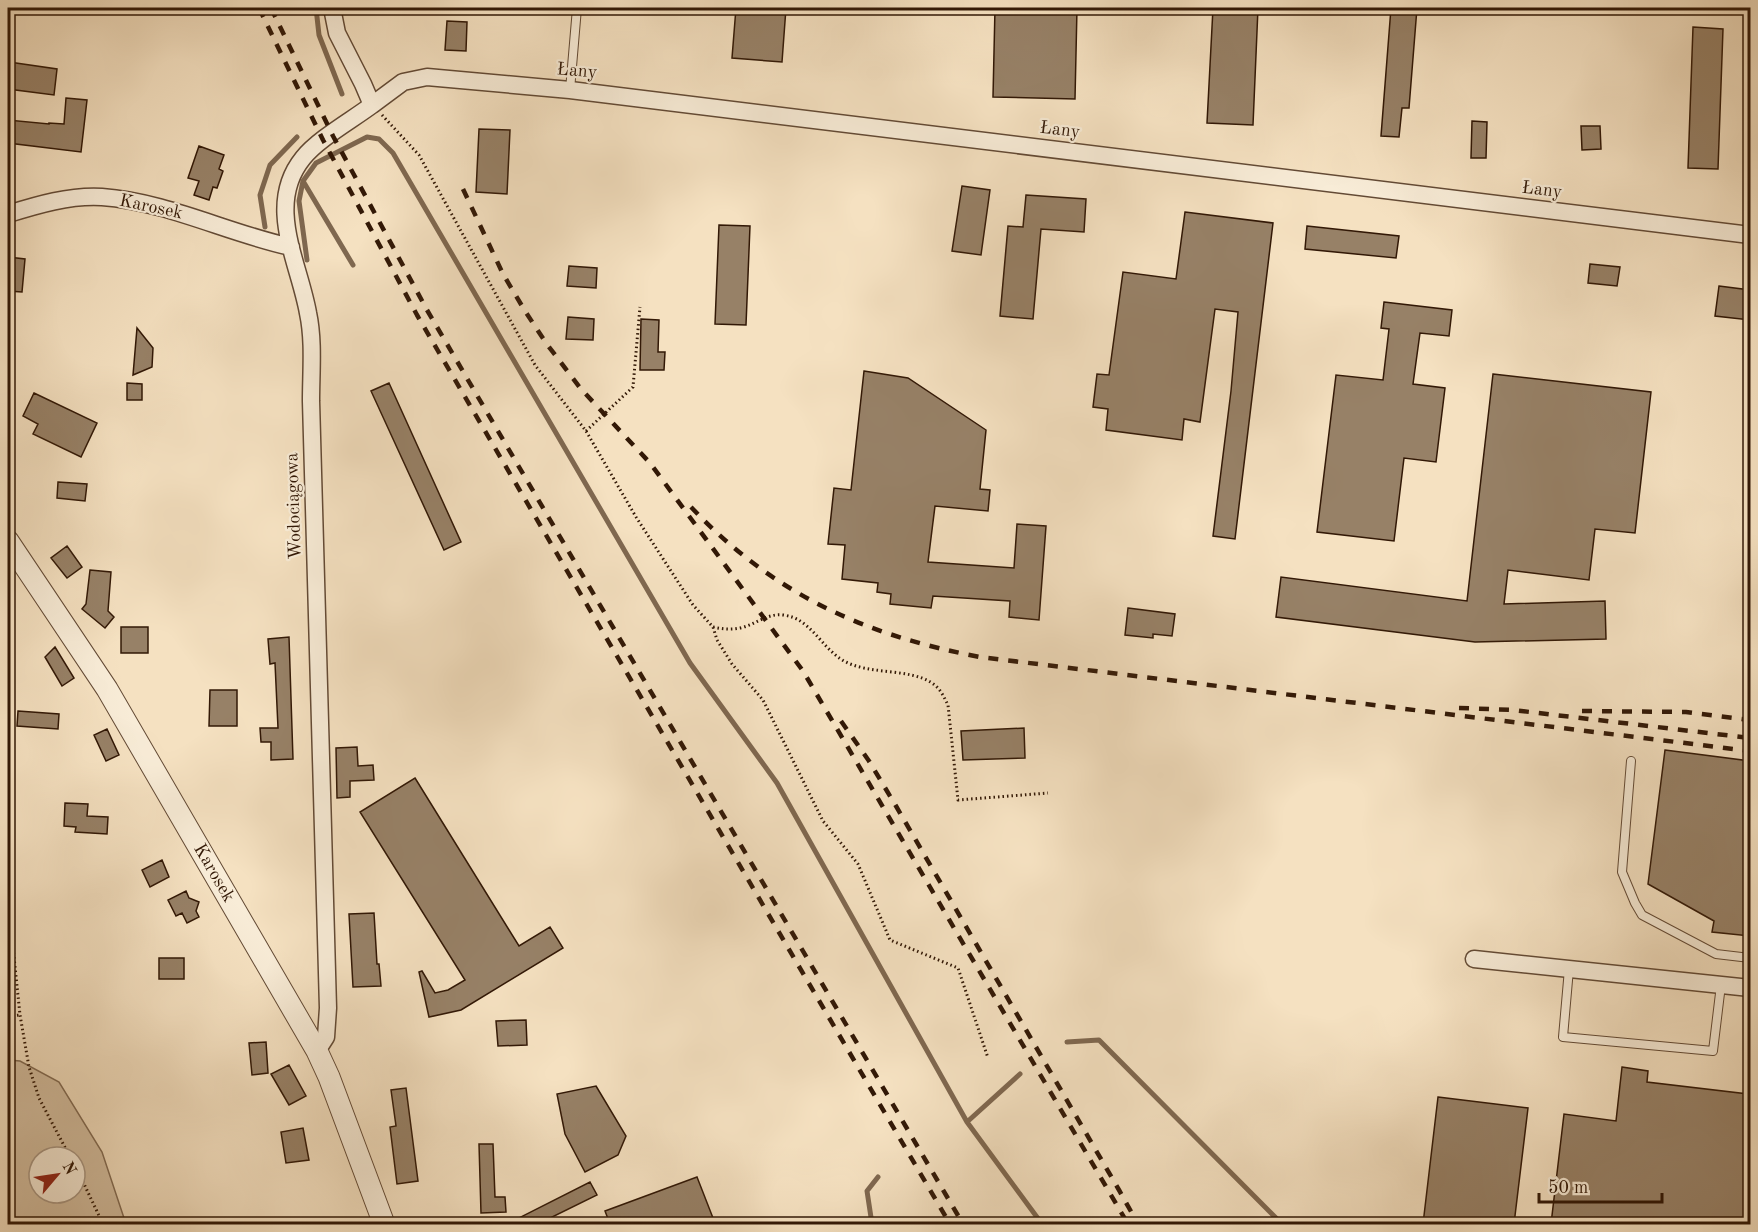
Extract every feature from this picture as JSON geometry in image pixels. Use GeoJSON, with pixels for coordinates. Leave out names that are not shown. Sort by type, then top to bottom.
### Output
{"type":"FeatureCollection","features":[{"type":"Feature","properties":{"kind":"street"},"geometry":{"type":"LineString","coordinates":[[332,8],[337,33],[372,105]]}},
{"type":"Feature","properties":{"kind":"street","name":"Łany"},"geometry":{"type":"LineString","coordinates":[[372,105],[403,82],[427,77],[570,90],[1750,235]]}},
{"type":"Feature","properties":{"kind":"street","name":"Wodociągowa"},"geometry":{"type":"LineString","coordinates":[[317,1051],[326,1037],[328,1008],[311,359],[309,315],[291,248],[284,206],[286,189],[303,158],[372,105]]}},
{"type":"Feature","properties":{"kind":"street","name":"Karosek"},"geometry":{"type":"LineString","coordinates":[[8,214],[65,199],[109,198],[166,208],[291,248]]}},
{"type":"Feature","properties":{"kind":"street","name":"Karosek"},"geometry":{"type":"LineString","coordinates":[[8,541],[107,689],[317,1051],[384,1224]]}},
{"type":"Feature","properties":{"kind":"street"},"geometry":{"type":"LineString","coordinates":[[1474,958],[1750,988]]}},
{"type":"Feature","properties":{"kind":"lane"},"geometry":{"type":"LineString","coordinates":[[570,90],[577,8]]}},
{"type":"Feature","properties":{"kind":"lane"},"geometry":{"type":"LineString","coordinates":[[1631,761],[1622,872],[1642,915],[1716,954],[1750,958]]}},
{"type":"Feature","properties":{"kind":"lane"},"geometry":{"type":"LineString","coordinates":[[1569,969],[1563,1037],[1713,1051],[1721,984]]}},
{"type":"Feature","properties":{"kind":"path"},"geometry":{"type":"LineString","coordinates":[[372,105],[419,155],[535,365],[586,430],[636,517],[693,604],[713,627],[717,640],[732,664],[763,700],[823,821],[858,864],[890,940],[958,968],[988,1058]]}},
{"type":"Feature","properties":{"kind":"path"},"geometry":{"type":"LineString","coordinates":[[586,430],[633,387],[640,306]]}},
{"type":"Feature","properties":{"kind":"path"},"geometry":{"type":"LineString","coordinates":[[713,627],[726,630],[741,628],[775,614],[785,615],[801,621],[829,650],[844,661],[859,667],[906,675],[932,683],[942,692],[948,705],[958,800],[1048,793]]}},
{"type":"Feature","properties":{"kind":"path"},"geometry":{"type":"LineString","coordinates":[[8,899],[20,1015],[29,1067],[39,1098],[64,1145]]}},
{"type":"Feature","properties":{"kind":"path"},"geometry":{"type":"LineString","coordinates":[[8,1016],[20,1015]]}},
{"type":"Feature","properties":{"kind":"path"},"geometry":{"type":"LineString","coordinates":[[87,1191],[103,1224]]}},
{"type":"Feature","properties":{"kind":"shaded area"},"geometry":{"type":"Polygon","coordinates":[[[8,1060],[20,1061],[59,1082],[102,1152],[126,1224],[8,1224],[8,1060]]]}},
{"type":"Feature","properties":{"kind":"building"},"geometry":{"type":"Polygon","coordinates":[[[736,8],[786,8],[782,62],[732,58],[736,8]]]}},
{"type":"Feature","properties":{"kind":"building"},"geometry":{"type":"Polygon","coordinates":[[[995,8],[1077,8],[1075,99],[993,97],[995,8]]]}},
{"type":"Feature","properties":{"kind":"building"},"geometry":{"type":"Polygon","coordinates":[[[1213,8],[1258,8],[1253,125],[1207,123],[1213,8]]]}},
{"type":"Feature","properties":{"kind":"building"},"geometry":{"type":"Polygon","coordinates":[[[1391,8],[1417,8],[1409,108],[1402,108],[1399,137],[1381,136],[1391,8]]]}},
{"type":"Feature","properties":{"kind":"building"},"geometry":{"type":"Polygon","coordinates":[[[447,21],[467,22],[466,51],[445,50],[447,21]]]}},
{"type":"Feature","properties":{"kind":"building"},"geometry":{"type":"Polygon","coordinates":[[[1693,27],[1723,29],[1718,169],[1688,168],[1693,27]]]}},
{"type":"Feature","properties":{"kind":"building"},"geometry":{"type":"Polygon","coordinates":[[[9,62],[57,69],[54,95],[8,89],[9,62]]]}},
{"type":"Feature","properties":{"kind":"building"},"geometry":{"type":"Polygon","coordinates":[[[66,98],[87,100],[81,152],[8,143],[8,120],[64,124],[66,98]]]}},
{"type":"Feature","properties":{"kind":"building"},"geometry":{"type":"Polygon","coordinates":[[[1472,121],[1487,122],[1486,158],[1471,158],[1472,121]]]}},
{"type":"Feature","properties":{"kind":"building"},"geometry":{"type":"Polygon","coordinates":[[[1581,126],[1600,126],[1601,149],[1582,150],[1581,126]]]}},
{"type":"Feature","properties":{"kind":"building"},"geometry":{"type":"Polygon","coordinates":[[[479,129],[510,130],[507,194],[476,192],[479,129]]]}},
{"type":"Feature","properties":{"kind":"building"},"geometry":{"type":"Polygon","coordinates":[[[199,146],[224,155],[219,169],[223,171],[217,188],[213,187],[209,200],[194,195],[199,181],[188,178],[199,146]]]}},
{"type":"Feature","properties":{"kind":"building"},"geometry":{"type":"Polygon","coordinates":[[[962,186],[990,190],[981,255],[952,251],[962,186]]]}},
{"type":"Feature","properties":{"kind":"building"},"geometry":{"type":"Polygon","coordinates":[[[1026,195],[1086,199],[1084,232],[1041,229],[1033,319],[1000,316],[1008,226],[1023,227],[1026,195]]]}},
{"type":"Feature","properties":{"kind":"building"},"geometry":{"type":"Polygon","coordinates":[[[1185,212],[1273,223],[1235,539],[1213,536],[1231,391],[1238,312],[1215,309],[1200,422],[1184,419],[1182,440],[1106,430],[1108,409],[1093,407],[1097,374],[1109,375],[1123,272],[1176,279],[1185,212]]]}},
{"type":"Feature","properties":{"kind":"building"},"geometry":{"type":"Polygon","coordinates":[[[719,225],[750,226],[746,325],[715,324],[719,225]]]}},
{"type":"Feature","properties":{"kind":"building"},"geometry":{"type":"Polygon","coordinates":[[[1307,226],[1399,236],[1396,258],[1305,249],[1307,226]]]}},
{"type":"Feature","properties":{"kind":"building"},"geometry":{"type":"Polygon","coordinates":[[[8,257],[25,259],[22,292],[8,291],[8,257]]]}},
{"type":"Feature","properties":{"kind":"building"},"geometry":{"type":"Polygon","coordinates":[[[1590,264],[1620,267],[1617,286],[1588,283],[1590,264]]]}},
{"type":"Feature","properties":{"kind":"building"},"geometry":{"type":"Polygon","coordinates":[[[569,266],[597,268],[596,288],[567,286],[569,266]]]}},
{"type":"Feature","properties":{"kind":"building"},"geometry":{"type":"Polygon","coordinates":[[[1719,286],[1750,290],[1750,320],[1715,316],[1719,286]]]}},
{"type":"Feature","properties":{"kind":"building"},"geometry":{"type":"Polygon","coordinates":[[[1384,302],[1452,310],[1449,336],[1420,333],[1413,384],[1445,388],[1436,462],[1404,458],[1394,541],[1317,532],[1336,375],[1383,380],[1389,329],[1381,328],[1384,302]]]}},
{"type":"Feature","properties":{"kind":"building"},"geometry":{"type":"Polygon","coordinates":[[[568,317],[594,319],[593,340],[566,339],[568,317]]]}},
{"type":"Feature","properties":{"kind":"building"},"geometry":{"type":"Polygon","coordinates":[[[641,319],[659,320],[658,352],[665,352],[664,370],[640,370],[641,319]]]}},
{"type":"Feature","properties":{"kind":"building"},"geometry":{"type":"Polygon","coordinates":[[[137,328],[153,348],[152,367],[133,375],[137,328]]]}},
{"type":"Feature","properties":{"kind":"building"},"geometry":{"type":"Polygon","coordinates":[[[864,371],[908,378],[986,430],[980,489],[990,490],[988,511],[935,506],[928,562],[1014,568],[1017,524],[1046,526],[1039,620],[1009,617],[1010,601],[933,596],[931,608],[890,604],[891,594],[877,592],[878,583],[842,579],[845,545],[828,544],[834,488],[851,490],[864,371]]]}},
{"type":"Feature","properties":{"kind":"building"},"geometry":{"type":"Polygon","coordinates":[[[1493,374],[1651,392],[1635,533],[1595,529],[1589,580],[1508,570],[1504,604],[1605,601],[1606,639],[1475,642],[1276,617],[1281,577],[1467,601],[1493,374]]]}},
{"type":"Feature","properties":{"kind":"building"},"geometry":{"type":"Polygon","coordinates":[[[127,383],[142,384],[142,400],[127,400],[127,383]]]}},
{"type":"Feature","properties":{"kind":"building"},"geometry":{"type":"Polygon","coordinates":[[[389,383],[461,542],[444,550],[371,391],[389,383]]]}},
{"type":"Feature","properties":{"kind":"building"},"geometry":{"type":"Polygon","coordinates":[[[34,393],[97,423],[81,457],[33,434],[38,424],[23,416],[34,393]]]}},
{"type":"Feature","properties":{"kind":"building"},"geometry":{"type":"Polygon","coordinates":[[[58,482],[87,484],[85,501],[57,498],[58,482]]]}},
{"type":"Feature","properties":{"kind":"building"},"geometry":{"type":"Polygon","coordinates":[[[67,546],[82,567],[67,578],[51,558],[67,546]]]}},
{"type":"Feature","properties":{"kind":"building"},"geometry":{"type":"Polygon","coordinates":[[[90,570],[111,572],[108,611],[114,617],[105,628],[82,609],[86,604],[90,570]]]}},
{"type":"Feature","properties":{"kind":"building"},"geometry":{"type":"Polygon","coordinates":[[[1128,608],[1175,614],[1172,636],[1153,634],[1153,638],[1125,635],[1128,608]]]}},
{"type":"Feature","properties":{"kind":"building"},"geometry":{"type":"Polygon","coordinates":[[[121,627],[148,627],[148,653],[121,653],[121,627]]]}},
{"type":"Feature","properties":{"kind":"building"},"geometry":{"type":"Polygon","coordinates":[[[289,637],[293,759],[271,760],[271,742],[261,742],[260,728],[278,728],[275,663],[270,664],[268,639],[289,637]]]}},
{"type":"Feature","properties":{"kind":"building"},"geometry":{"type":"Polygon","coordinates":[[[55,647],[74,678],[62,686],[45,657],[55,647]]]}},
{"type":"Feature","properties":{"kind":"building"},"geometry":{"type":"Polygon","coordinates":[[[210,690],[237,690],[237,726],[209,726],[210,690]]]}},
{"type":"Feature","properties":{"kind":"building"},"geometry":{"type":"Polygon","coordinates":[[[18,711],[59,714],[58,729],[17,726],[18,711]]]}},
{"type":"Feature","properties":{"kind":"building"},"geometry":{"type":"Polygon","coordinates":[[[1024,728],[1025,758],[963,760],[961,731],[1024,728]]]}},
{"type":"Feature","properties":{"kind":"building"},"geometry":{"type":"Polygon","coordinates":[[[107,729],[119,755],[106,761],[94,735],[107,729]]]}},
{"type":"Feature","properties":{"kind":"building"},"geometry":{"type":"Polygon","coordinates":[[[357,747],[358,766],[373,765],[374,780],[350,781],[350,797],[337,798],[336,748],[357,747]]]}},
{"type":"Feature","properties":{"kind":"building"},"geometry":{"type":"Polygon","coordinates":[[[1665,750],[1750,761],[1750,936],[1712,932],[1714,921],[1648,884],[1665,750]]]}},
{"type":"Feature","properties":{"kind":"building"},"geometry":{"type":"Polygon","coordinates":[[[415,778],[519,946],[550,927],[563,948],[461,1010],[429,1017],[419,972],[422,971],[435,993],[448,990],[465,980],[360,812],[415,778]]]}},
{"type":"Feature","properties":{"kind":"building"},"geometry":{"type":"Polygon","coordinates":[[[65,803],[88,804],[87,816],[108,817],[107,834],[75,832],[76,827],[64,826],[65,803]]]}},
{"type":"Feature","properties":{"kind":"building"},"geometry":{"type":"Polygon","coordinates":[[[162,860],[169,877],[150,887],[142,870],[162,860]]]}},
{"type":"Feature","properties":{"kind":"building"},"geometry":{"type":"Polygon","coordinates":[[[186,891],[189,898],[199,902],[196,911],[199,917],[187,923],[182,913],[176,916],[168,900],[186,891]]]}},
{"type":"Feature","properties":{"kind":"building"},"geometry":{"type":"Polygon","coordinates":[[[374,913],[377,964],[379,964],[381,986],[353,987],[349,914],[374,913]]]}},
{"type":"Feature","properties":{"kind":"building"},"geometry":{"type":"Polygon","coordinates":[[[159,958],[184,958],[184,979],[159,979],[159,958]]]}},
{"type":"Feature","properties":{"kind":"building"},"geometry":{"type":"Polygon","coordinates":[[[526,1020],[527,1045],[498,1046],[496,1021],[526,1020]]]}},
{"type":"Feature","properties":{"kind":"building"},"geometry":{"type":"Polygon","coordinates":[[[266,1042],[268,1073],[252,1075],[249,1043],[266,1042]]]}},
{"type":"Feature","properties":{"kind":"building"},"geometry":{"type":"Polygon","coordinates":[[[289,1065],[306,1096],[289,1105],[271,1074],[289,1065]]]}},
{"type":"Feature","properties":{"kind":"building"},"geometry":{"type":"Polygon","coordinates":[[[1622,1067],[1648,1071],[1647,1082],[1748,1094],[1744,1125],[1746,1136],[1750,1137],[1750,1223],[1732,1220],[1732,1224],[1551,1224],[1564,1114],[1616,1121],[1622,1067]]]}},
{"type":"Feature","properties":{"kind":"building"},"geometry":{"type":"Polygon","coordinates":[[[596,1086],[626,1136],[618,1155],[585,1172],[565,1134],[557,1094],[596,1086]]]}},
{"type":"Feature","properties":{"kind":"building"},"geometry":{"type":"Polygon","coordinates":[[[406,1088],[418,1181],[397,1184],[390,1127],[396,1126],[391,1090],[406,1088]]]}},
{"type":"Feature","properties":{"kind":"building"},"geometry":{"type":"Polygon","coordinates":[[[1438,1097],[1528,1108],[1514,1224],[1423,1224],[1438,1097]]]}},
{"type":"Feature","properties":{"kind":"building"},"geometry":{"type":"Polygon","coordinates":[[[303,1128],[309,1160],[286,1163],[281,1132],[303,1128]]]}},
{"type":"Feature","properties":{"kind":"building"},"geometry":{"type":"Polygon","coordinates":[[[479,1144],[493,1144],[495,1197],[505,1197],[506,1212],[481,1213],[479,1144]]]}},
{"type":"Feature","properties":{"kind":"building"},"geometry":{"type":"Polygon","coordinates":[[[697,1177],[713,1218],[702,1222],[703,1224],[610,1224],[605,1211],[697,1177]]]}},
{"type":"Feature","properties":{"kind":"building"},"geometry":{"type":"Polygon","coordinates":[[[590,1182],[597,1195],[538,1224],[507,1224],[590,1182]]]}},
{"type":"Feature","properties":{"kind":"waterway"},"geometry":{"type":"LineString","coordinates":[[316,8],[319,35],[342,94]]}},
{"type":"Feature","properties":{"kind":"waterway"},"geometry":{"type":"LineString","coordinates":[[265,227],[260,195],[270,165],[297,137]]}},
{"type":"Feature","properties":{"kind":"waterway"},"geometry":{"type":"LineString","coordinates":[[307,260],[299,201],[303,181],[316,163],[367,137],[379,139],[393,153],[690,663],[777,783],[967,1122],[1042,1224]]}},
{"type":"Feature","properties":{"kind":"waterway"},"geometry":{"type":"LineString","coordinates":[[303,181],[353,265]]}},
{"type":"Feature","properties":{"kind":"waterway"},"geometry":{"type":"LineString","coordinates":[[1067,1042],[1099,1040],[1282,1224]]}},
{"type":"Feature","properties":{"kind":"waterway"},"geometry":{"type":"LineString","coordinates":[[967,1122],[1020,1074]]}},
{"type":"Feature","properties":{"kind":"waterway"},"geometry":{"type":"LineString","coordinates":[[872,1224],[867,1191],[878,1177]]}},
{"type":"Feature","properties":{"kind":"railway"},"geometry":{"type":"LineString","coordinates":[[259,8],[323,140],[417,315],[950,1224]]}},
{"type":"Feature","properties":{"kind":"railway"},"geometry":{"type":"LineString","coordinates":[[271,8],[333,136],[427,310],[963,1224]]}},
{"type":"Feature","properties":{"kind":"railway"},"geometry":{"type":"LineString","coordinates":[[463,189],[503,274],[546,343],[581,389],[650,463],[803,671],[1128,1224]]}},
{"type":"Feature","properties":{"kind":"railway"},"geometry":{"type":"LineString","coordinates":[[691,507],[722,538],[754,564],[788,587],[859,623],[897,637],[938,648],[980,657],[1750,751]]}},
{"type":"Feature","properties":{"kind":"railway"},"geometry":{"type":"LineString","coordinates":[[1459,708],[1513,710],[1750,738]]}},
{"type":"Feature","properties":{"kind":"railway"},"geometry":{"type":"LineString","coordinates":[[1582,711],[1686,712],[1750,720]]}},
{"type":"Feature","properties":{"kind":"railway"},"geometry":{"type":"LineString","coordinates":[[841,721],[896,806],[1138,1224]]}}]}
